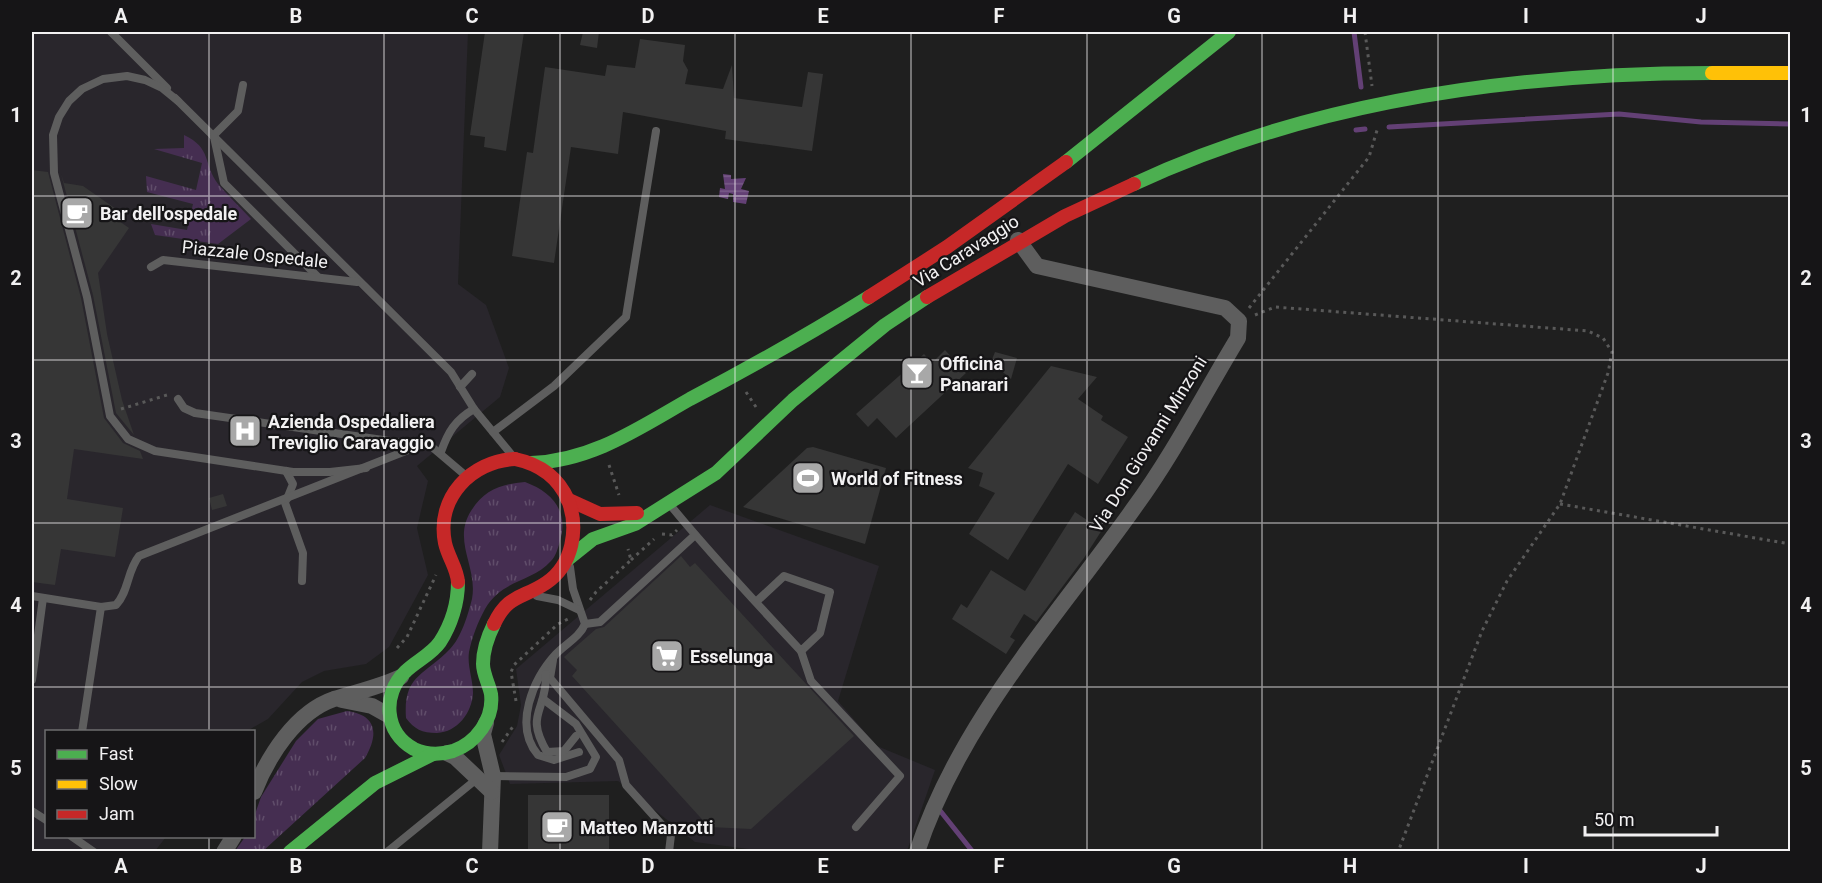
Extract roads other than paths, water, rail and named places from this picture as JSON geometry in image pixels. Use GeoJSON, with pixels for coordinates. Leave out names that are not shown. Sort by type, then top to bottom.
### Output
{"type":"FeatureCollection","features":[{"type":"Feature","properties":{"kind":"main road","name":"Via Caravaggio"},"geometry":{"type":"LineString","coordinates":[[531,463],[564,462],[600,448],[811,333],[918,265],[1096,140],[1229,32]]}},
{"type":"Feature","properties":{"kind":"main road","name":"Via Caravaggio"},"geometry":{"type":"LineString","coordinates":[[510,600],[552,579],[568,559],[593,539],[635,524],[669,505],[716,473],[766,423],[885,325],[1018,240],[1100,198],[1166,169],[1250,138],[1335,114],[1413,96],[1631,73],[1791,73]]}},
{"type":"Feature","properties":{"kind":"main road","name":"Via Caravaggio"},"geometry":{"type":"LineString","coordinates":[[566,497],[576,471],[600,448]]}},
{"type":"Feature","properties":{"kind":"main road","name":"Via Caravaggio"},"geometry":{"type":"LineString","coordinates":[[389,744],[391,693],[401,676],[436,646],[453,613],[458,574],[445,545],[444,525],[451,495],[467,477],[490,462],[515,459],[531,463],[549,473],[566,497],[574,519],[568,559]]}},
{"type":"Feature","properties":{"kind":"main road","name":"Via Caravaggio"},"geometry":{"type":"LineString","coordinates":[[566,497],[589,511],[605,516],[622,516],[669,505]]}},
{"type":"Feature","properties":{"kind":"main road"},"geometry":{"type":"LineString","coordinates":[[338,811],[400,768],[477,737],[486,723],[491,697],[483,663],[486,644],[501,608],[510,600]]}},
{"type":"Feature","properties":{"kind":"main road"},"geometry":{"type":"LineString","coordinates":[[390,721],[408,746],[422,752],[440,753]]}},
{"type":"Feature","properties":{"kind":"main road"},"geometry":{"type":"LineString","coordinates":[[290,852],[338,811],[383,764]]}},
{"type":"Feature","properties":{"kind":"street","name":"Via Don Giovanni Minzoni"},"geometry":{"type":"LineString","coordinates":[[918,852],[941,789],[1004,682],[1136,506],[1238,338],[1239,321],[1225,308],[1037,266],[1018,240]]}},
{"type":"Feature","properties":{"kind":"street"},"geometry":{"type":"LineString","coordinates":[[255,790],[265,767],[291,730],[316,707],[386,684],[401,676]]}},
{"type":"Feature","properties":{"kind":"street"},"geometry":{"type":"LineString","coordinates":[[335,699],[372,706],[390,721]]}},
{"type":"Feature","properties":{"kind":"street"},"geometry":{"type":"LineString","coordinates":[[486,723],[483,734],[488,779],[490,852]]}},
{"type":"Feature","properties":{"kind":"street"},"geometry":{"type":"LineString","coordinates":[[440,753],[456,757],[488,779]]}},
{"type":"Feature","properties":{"kind":"street"},"geometry":{"type":"LineString","coordinates":[[224,852],[233,838]]}},
{"type":"Feature","properties":{"kind":"lane"},"geometry":{"type":"LineString","coordinates":[[111,32],[150,68],[178,101]]}},
{"type":"Feature","properties":{"kind":"lane"},"geometry":{"type":"LineString","coordinates":[[178,101],[162,88],[140,78],[122,76],[103,79],[86,86],[69,101],[58,117],[53,135],[54,173],[87,297],[108,412],[122,433],[147,449],[286,471],[330,472],[366,468]]}},
{"type":"Feature","properties":{"kind":"lane"},"geometry":{"type":"LineString","coordinates":[[243,84],[238,111],[213,136],[224,183],[318,277]]}},
{"type":"Feature","properties":{"kind":"lane","name":"Piazzale Ospedale"},"geometry":{"type":"LineString","coordinates":[[178,101],[451,372],[474,410],[515,459]]}},
{"type":"Feature","properties":{"kind":"lane"},"geometry":{"type":"LineString","coordinates":[[493,432],[554,386],[626,317],[656,131]]}},
{"type":"Feature","properties":{"kind":"lane","name":"Piazzale Ospedale"},"geometry":{"type":"LineString","coordinates":[[151,267],[163,261],[358,282]]}},
{"type":"Feature","properties":{"kind":"lane"},"geometry":{"type":"LineString","coordinates":[[460,387],[472,374]]}},
{"type":"Feature","properties":{"kind":"lane"},"geometry":{"type":"LineString","coordinates":[[178,396],[184,408],[195,413],[435,448],[467,477]]}},
{"type":"Feature","properties":{"kind":"lane"},"geometry":{"type":"LineString","coordinates":[[441,452],[446,437],[458,418],[474,410]]}},
{"type":"Feature","properties":{"kind":"lane"},"geometry":{"type":"LineString","coordinates":[[32,596],[101,607],[116,605],[124,595],[134,563],[139,556],[420,446]]}},
{"type":"Feature","properties":{"kind":"lane"},"geometry":{"type":"LineString","coordinates":[[286,471],[293,484],[286,499],[303,553],[302,581]]}},
{"type":"Feature","properties":{"kind":"lane"},"geometry":{"type":"LineString","coordinates":[[669,505],[801,651],[811,681],[900,776],[856,827]]}},
{"type":"Feature","properties":{"kind":"lane"},"geometry":{"type":"LineString","coordinates":[[579,752],[554,760],[545,758],[534,750],[527,734],[525,718],[546,665],[579,633],[585,624],[600,622],[695,534]]}},
{"type":"Feature","properties":{"kind":"lane"},"geometry":{"type":"LineString","coordinates":[[568,559],[579,610],[585,624]]}},
{"type":"Feature","properties":{"kind":"lane"},"geometry":{"type":"LineString","coordinates":[[756,602],[784,576],[830,592],[820,633],[801,651]]}},
{"type":"Feature","properties":{"kind":"lane"},"geometry":{"type":"LineString","coordinates":[[510,600],[523,596],[539,596],[558,600],[579,610]]}},
{"type":"Feature","properties":{"kind":"lane"},"geometry":{"type":"LineString","coordinates":[[32,680],[43,598]]}},
{"type":"Feature","properties":{"kind":"lane"},"geometry":{"type":"LineString","coordinates":[[82,730],[101,607]]}},
{"type":"Feature","properties":{"kind":"lane"},"geometry":{"type":"LineString","coordinates":[[558,652],[550,678],[620,760],[626,784],[671,835],[669,852]]}},
{"type":"Feature","properties":{"kind":"lane"},"geometry":{"type":"LineString","coordinates":[[546,665],[546,691],[536,718],[536,733],[547,752],[564,751],[576,736]]}},
{"type":"Feature","properties":{"kind":"lane"},"geometry":{"type":"LineString","coordinates":[[387,852],[488,779],[566,777],[590,769],[596,757],[576,724],[543,699]]}},
{"type":"Feature","properties":{"kind":"lane"},"geometry":{"type":"LineString","coordinates":[[32,811],[45,819]]}},
{"type":"Feature","properties":{"kind":"lane"},"geometry":{"type":"LineString","coordinates":[[73,838],[94,852]]}},
{"type":"Feature","properties":{"kind":"waterway"},"geometry":{"type":"LineString","coordinates":[[1354,32],[1361,87]]}},
{"type":"Feature","properties":{"kind":"waterway"},"geometry":{"type":"LineString","coordinates":[[1389,127],[1619,114],[1701,122],[1790,124]]}},
{"type":"Feature","properties":{"kind":"waterway"},"geometry":{"type":"LineString","coordinates":[[1356,130],[1365,129]]}},
{"type":"Feature","properties":{"kind":"waterway"},"geometry":{"type":"LineString","coordinates":[[938,808],[973,852]]}},
{"type":"Feature","properties":{"kind":"place","name":"Bar dell'ospedale"},"geometry":{"type":"Point","coordinates":[77,213]}},
{"type":"Feature","properties":{"kind":"place","name":"Officina Panarari"},"geometry":{"type":"Point","coordinates":[917,373]}},
{"type":"Feature","properties":{"kind":"place","name":"Azienda Ospedaliera Treviglio Caravaggio"},"geometry":{"type":"Point","coordinates":[245,431]}},
{"type":"Feature","properties":{"kind":"place","name":"World of Fitness"},"geometry":{"type":"Point","coordinates":[808,478]}},
{"type":"Feature","properties":{"kind":"place","name":"Esselunga"},"geometry":{"type":"Point","coordinates":[667,656]}},
{"type":"Feature","properties":{"kind":"place","name":"Matteo Manzotti"},"geometry":{"type":"Point","coordinates":[557,827]}}]}
